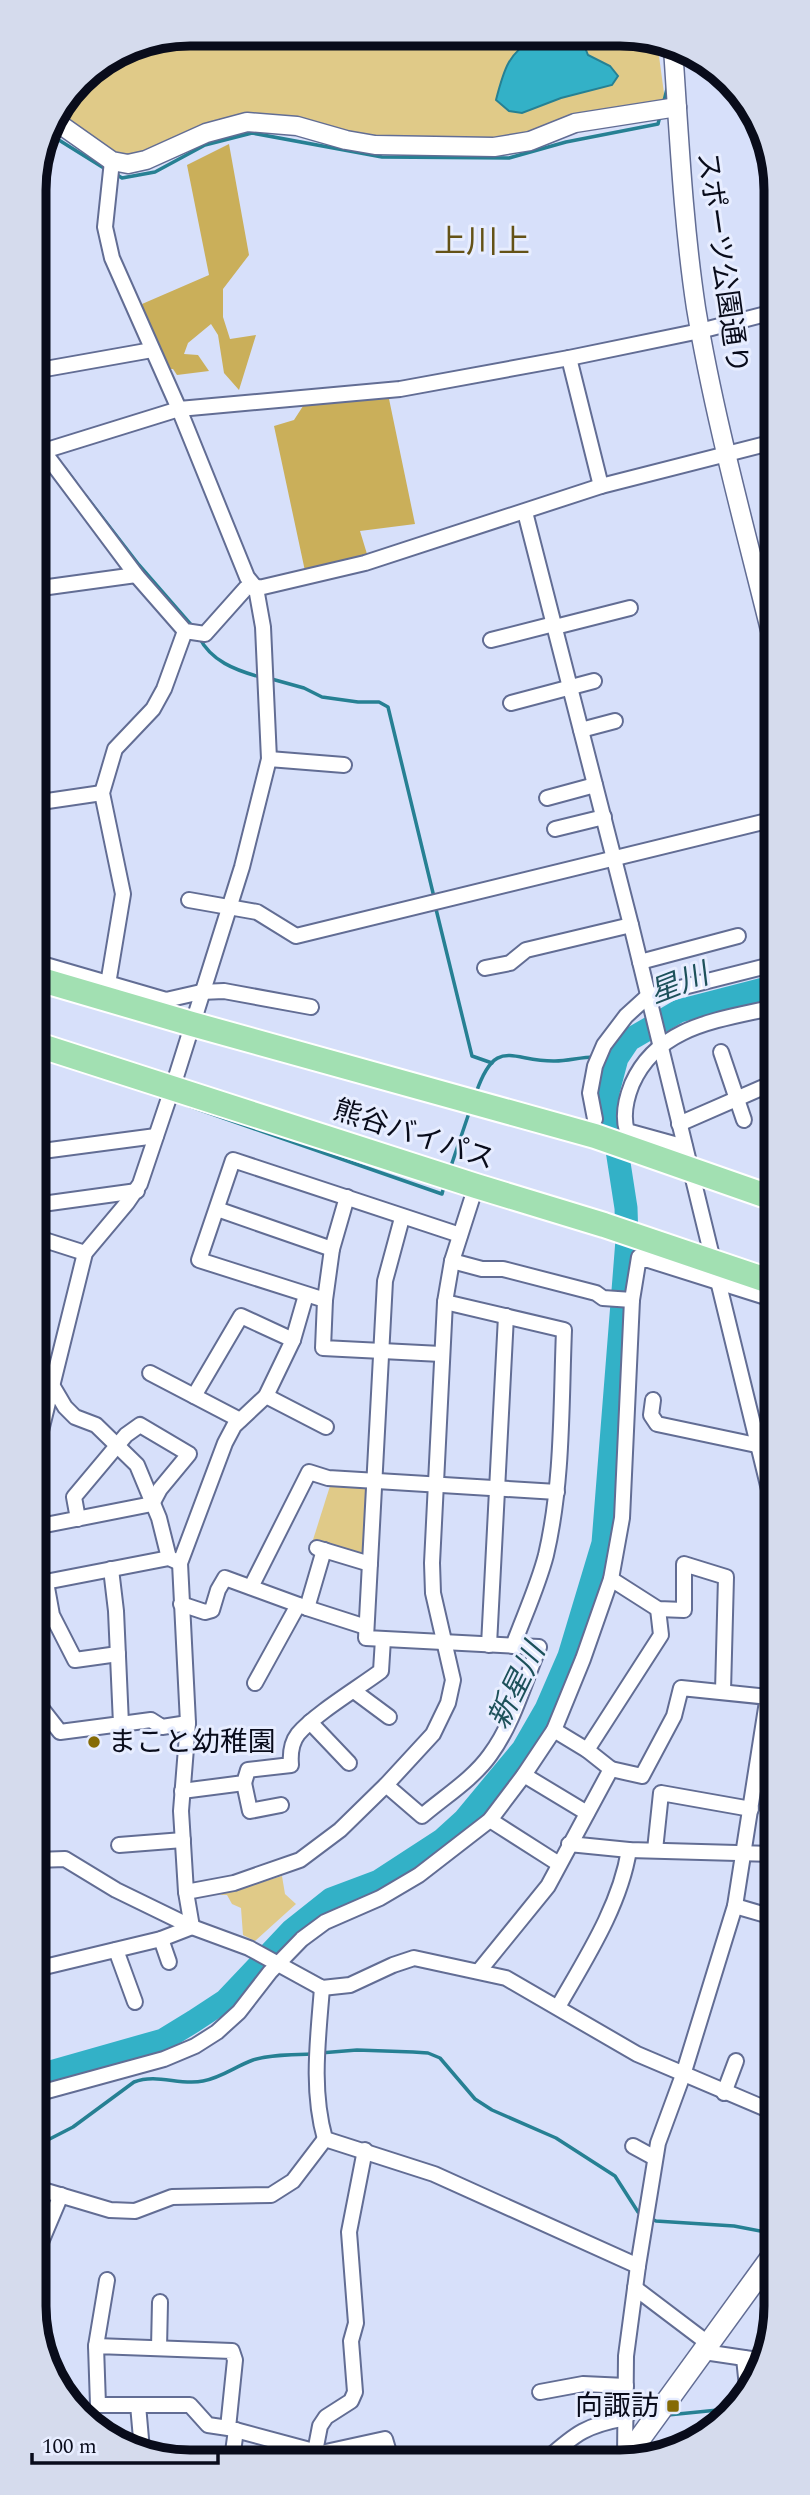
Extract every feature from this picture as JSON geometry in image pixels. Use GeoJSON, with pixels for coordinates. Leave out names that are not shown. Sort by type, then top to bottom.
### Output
{"type":"FeatureCollection","features":[{"type":"Feature","properties":{"kind":"highway","name":"熊谷バイパス"},"geometry":{"type":"LineString","coordinates":[[46,981],[473,1102],[595,1127],[629,1146],[688,1158],[764,1194]]}},
{"type":"Feature","properties":{"kind":"highway","name":"熊谷バイパス"},"geometry":{"type":"LineString","coordinates":[[46,1049],[171,1092],[645,1238],[715,1272],[764,1281]]}},
{"type":"Feature","properties":{"kind":"main road"},"geometry":{"type":"LineString","coordinates":[[632,2449],[764,2268]]}},
{"type":"Feature","properties":{"kind":"street","name":"スポーツ公園通り"},"geometry":{"type":"LineString","coordinates":[[674,56],[692,274],[700,331],[764,605]]}},
{"type":"Feature","properties":{"kind":"street"},"geometry":{"type":"LineString","coordinates":[[61,125],[112,161],[128,164],[146,160],[206,133],[247,122],[297,126],[375,145],[494,147],[530,141],[575,123],[677,107]]}},
{"type":"Feature","properties":{"kind":"street"},"geometry":{"type":"LineString","coordinates":[[46,1401],[85,1253],[137,1191],[242,867],[269,759],[263,626],[256,589],[247,577],[179,409],[112,258],[106,228],[112,161]]}},
{"type":"Feature","properties":{"kind":"street"},"geometry":{"type":"LineString","coordinates":[[46,450],[179,409],[400,389],[569,358],[700,331],[764,315]]}},
{"type":"Feature","properties":{"kind":"street"},"geometry":{"type":"LineString","coordinates":[[46,369],[152,350]]}},
{"type":"Feature","properties":{"kind":"street"},"geometry":{"type":"LineString","coordinates":[[569,358],[601,486]]}},
{"type":"Feature","properties":{"kind":"street"},"geometry":{"type":"LineString","coordinates":[[46,456],[135,575],[186,632],[205,634],[246,588],[256,589],[365,563],[601,486],[764,445]]}},
{"type":"Feature","properties":{"kind":"street"},"geometry":{"type":"LineString","coordinates":[[525,512],[604,817],[764,1464]]}},
{"type":"Feature","properties":{"kind":"street"},"geometry":{"type":"LineString","coordinates":[[46,587],[135,575]]}},
{"type":"Feature","properties":{"kind":"street"},"geometry":{"type":"LineString","coordinates":[[491,640],[630,608]]}},
{"type":"Feature","properties":{"kind":"street"},"geometry":{"type":"LineString","coordinates":[[108,984],[123,894],[102,793],[115,749],[153,709],[164,689],[186,632]]}},
{"type":"Feature","properties":{"kind":"street"},"geometry":{"type":"LineString","coordinates":[[511,703],[594,681]]}},
{"type":"Feature","properties":{"kind":"street"},"geometry":{"type":"LineString","coordinates":[[581,730],[615,721]]}},
{"type":"Feature","properties":{"kind":"street"},"geometry":{"type":"LineString","coordinates":[[269,759],[344,765]]}},
{"type":"Feature","properties":{"kind":"street"},"geometry":{"type":"LineString","coordinates":[[547,798],[595,785]]}},
{"type":"Feature","properties":{"kind":"street"},"geometry":{"type":"LineString","coordinates":[[46,801],[102,793]]}},
{"type":"Feature","properties":{"kind":"street"},"geometry":{"type":"LineString","coordinates":[[555,829],[604,817]]}},
{"type":"Feature","properties":{"kind":"street"},"geometry":{"type":"LineString","coordinates":[[189,900],[257,912],[296,936],[764,822]]}},
{"type":"Feature","properties":{"kind":"street"},"geometry":{"type":"LineString","coordinates":[[485,968],[510,963],[526,950],[631,925]]}},
{"type":"Feature","properties":{"kind":"street"},"geometry":{"type":"LineString","coordinates":[[640,962],[738,936]]}},
{"type":"Feature","properties":{"kind":"street"},"geometry":{"type":"LineString","coordinates":[[46,966],[166,1000],[201,992],[224,991],[311,1007]]}},
{"type":"Feature","properties":{"kind":"street"},"geometry":{"type":"LineString","coordinates":[[595,1127],[590,1093],[595,1066],[602,1050],[626,1016],[648,996],[764,967]]}},
{"type":"Feature","properties":{"kind":"street"},"geometry":{"type":"LineString","coordinates":[[688,1158],[627,1131],[624,1121],[627,1096],[636,1074],[646,1060],[674,1035],[704,1024],[764,1010]]}},
{"type":"Feature","properties":{"kind":"street"},"geometry":{"type":"LineString","coordinates":[[721,1052],[744,1120]]}},
{"type":"Feature","properties":{"kind":"street"},"geometry":{"type":"LineString","coordinates":[[46,1058],[171,1092]]}},
{"type":"Feature","properties":{"kind":"street"},"geometry":{"type":"LineString","coordinates":[[679,1124],[764,1087]]}},
{"type":"Feature","properties":{"kind":"street"},"geometry":{"type":"LineString","coordinates":[[46,1151],[156,1136]]}},
{"type":"Feature","properties":{"kind":"street"},"geometry":{"type":"LineString","coordinates":[[324,1300],[199,1259],[233,1160],[460,1235]]}},
{"type":"Feature","properties":{"kind":"street"},"geometry":{"type":"LineString","coordinates":[[186,1892],[234,1883],[300,1860],[340,1830],[386,1785],[433,1734],[448,1703],[453,1680],[433,1593],[432,1563],[445,1302],[460,1235],[456,1180]]}},
{"type":"Feature","properties":{"kind":"street"},"geometry":{"type":"LineString","coordinates":[[46,1203],[137,1191]]}},
{"type":"Feature","properties":{"kind":"street"},"geometry":{"type":"LineString","coordinates":[[347,1197],[332,1249],[324,1300],[323,1348],[441,1353]]}},
{"type":"Feature","properties":{"kind":"street"},"geometry":{"type":"LineString","coordinates":[[217,1209],[332,1249]]}},
{"type":"Feature","properties":{"kind":"street"},"geometry":{"type":"LineString","coordinates":[[386,1785],[422,1816],[466,1781],[490,1756],[510,1718],[539,1647],[366,1638],[385,1281],[402,1218]]}},
{"type":"Feature","properties":{"kind":"street"},"geometry":{"type":"LineString","coordinates":[[46,1241],[85,1253]]}},
{"type":"Feature","properties":{"kind":"street"},"geometry":{"type":"LineString","coordinates":[[46,2091],[164,2059],[195,2046],[217,2032],[239,2012],[302,1938],[325,1922],[380,1898],[419,1875],[490,1820],[554,1730],[611,1579],[622,1518],[632,1299],[639,1258],[715,1272],[764,1295]]}},
{"type":"Feature","properties":{"kind":"street"},"geometry":{"type":"LineString","coordinates":[[453,1261],[482,1269],[503,1269],[596,1293],[603,1298],[632,1299]]}},
{"type":"Feature","properties":{"kind":"street"},"geometry":{"type":"LineString","coordinates":[[175,1561],[234,1426],[266,1396],[293,1340],[306,1295]]}},
{"type":"Feature","properties":{"kind":"street"},"geometry":{"type":"LineString","coordinates":[[445,1302],[564,1330],[557,1492],[546,1555],[513,1646]]}},
{"type":"Feature","properties":{"kind":"street"},"geometry":{"type":"LineString","coordinates":[[194,1396],[241,1316],[293,1340]]}},
{"type":"Feature","properties":{"kind":"street"},"geometry":{"type":"LineString","coordinates":[[489,1645],[506,1316]]}},
{"type":"Feature","properties":{"kind":"street"},"geometry":{"type":"LineString","coordinates":[[150,1373],[240,1420]]}},
{"type":"Feature","properties":{"kind":"street"},"geometry":{"type":"LineString","coordinates":[[52,1385],[65,1407],[75,1417],[96,1425],[137,1465],[175,1561],[181,1604],[188,1723],[181,1811],[186,1892],[192,1927]]}},
{"type":"Feature","properties":{"kind":"street"},"geometry":{"type":"LineString","coordinates":[[266,1396],[326,1427]]}},
{"type":"Feature","properties":{"kind":"street"},"geometry":{"type":"LineString","coordinates":[[653,1400],[651,1415],[657,1424],[761,1450]]}},
{"type":"Feature","properties":{"kind":"street"},"geometry":{"type":"LineString","coordinates":[[78,1519],[74,1497],[126,1435],[140,1425],[189,1454],[160,1489],[152,1504]]}},
{"type":"Feature","properties":{"kind":"street"},"geometry":{"type":"LineString","coordinates":[[761,1450],[764,1447]]}},
{"type":"Feature","properties":{"kind":"street"},"geometry":{"type":"LineString","coordinates":[[251,1587],[309,1472],[328,1478],[374,1482],[557,1492]]}},
{"type":"Feature","properties":{"kind":"street"},"geometry":{"type":"LineString","coordinates":[[46,1525],[152,1504]]}},
{"type":"Feature","properties":{"kind":"street"},"geometry":{"type":"LineString","coordinates":[[255,1683],[302,1607],[320,1549],[370,1564]]}},
{"type":"Feature","properties":{"kind":"street"},"geometry":{"type":"LineString","coordinates":[[46,1582],[111,1569],[175,1561]]}},
{"type":"Feature","properties":{"kind":"street"},"geometry":{"type":"LineString","coordinates":[[611,1579],[658,1609],[684,1610],[684,1564],[726,1577],[723,1691]]}},
{"type":"Feature","properties":{"kind":"street"},"geometry":{"type":"LineString","coordinates":[[111,1569],[116,1611],[121,1724]]}},
{"type":"Feature","properties":{"kind":"street"},"geometry":{"type":"LineString","coordinates":[[181,1604],[205,1612],[212,1610],[225,1578],[366,1628]]}},
{"type":"Feature","properties":{"kind":"street"},"geometry":{"type":"LineString","coordinates":[[46,1598],[75,1660],[118,1654]]}},
{"type":"Feature","properties":{"kind":"street"},"geometry":{"type":"LineString","coordinates":[[587,1750],[661,1635],[658,1609]]}},
{"type":"Feature","properties":{"kind":"street"},"geometry":{"type":"LineString","coordinates":[[281,1805],[250,1811],[244,1783],[248,1770],[291,1765],[290,1752],[297,1735],[381,1671],[383,1639]]}},
{"type":"Feature","properties":{"kind":"street"},"geometry":{"type":"LineString","coordinates":[[554,1730],[587,1750],[611,1769],[642,1776],[674,1716],[681,1688],[764,1696]]}},
{"type":"Feature","properties":{"kind":"street"},"geometry":{"type":"LineString","coordinates":[[354,1691],[390,1717]]}},
{"type":"Feature","properties":{"kind":"street"},"geometry":{"type":"LineString","coordinates":[[46,1714],[60,1732],[151,1720],[162,1727],[188,1723]]}},
{"type":"Feature","properties":{"kind":"street"},"geometry":{"type":"LineString","coordinates":[[310,1723],[349,1763]]}},
{"type":"Feature","properties":{"kind":"street"},"geometry":{"type":"LineString","coordinates":[[625,2450],[626,2356],[655,2158],[736,1906],[764,1724]]}},
{"type":"Feature","properties":{"kind":"street"},"geometry":{"type":"LineString","coordinates":[[479,1970],[548,1886],[611,1769]]}},
{"type":"Feature","properties":{"kind":"street"},"geometry":{"type":"LineString","coordinates":[[524,1775],[587,1814]]}},
{"type":"Feature","properties":{"kind":"street"},"geometry":{"type":"LineString","coordinates":[[756,1778],[764,1779]]}},
{"type":"Feature","properties":{"kind":"street"},"geometry":{"type":"LineString","coordinates":[[182,1791],[244,1783]]}},
{"type":"Feature","properties":{"kind":"street"},"geometry":{"type":"LineString","coordinates":[[655,1850],[661,1793],[751,1809]]}},
{"type":"Feature","properties":{"kind":"street"},"geometry":{"type":"LineString","coordinates":[[490,1820],[559,1864]]}},
{"type":"Feature","properties":{"kind":"street"},"geometry":{"type":"LineString","coordinates":[[119,1845],[183,1840]]}},
{"type":"Feature","properties":{"kind":"street"},"geometry":{"type":"LineString","coordinates":[[569,1844],[629,1850],[764,1853]]}},
{"type":"Feature","properties":{"kind":"street"},"geometry":{"type":"LineString","coordinates":[[558,2007],[595,1942],[625,1872],[629,1850]]}},
{"type":"Feature","properties":{"kind":"street"},"geometry":{"type":"LineString","coordinates":[[46,1860],[65,1859],[116,1890],[192,1927],[248,1948],[322,1988],[350,1985],[414,1958],[506,1978],[637,2054],[764,2108]]}},
{"type":"Feature","properties":{"kind":"street"},"geometry":{"type":"LineString","coordinates":[[736,1906],[764,1914]]}},
{"type":"Feature","properties":{"kind":"street"},"geometry":{"type":"LineString","coordinates":[[46,1967],[161,1939],[192,1927]]}},
{"type":"Feature","properties":{"kind":"street"},"geometry":{"type":"LineString","coordinates":[[161,1939],[169,1962]]}},
{"type":"Feature","properties":{"kind":"street"},"geometry":{"type":"LineString","coordinates":[[116,1950],[135,2002]]}},
{"type":"Feature","properties":{"kind":"street"},"geometry":{"type":"LineString","coordinates":[[322,1988],[317,2065],[320,2118],[326,2139]]}},
{"type":"Feature","properties":{"kind":"street"},"geometry":{"type":"LineString","coordinates":[[724,2093],[736,2061]]}},
{"type":"Feature","properties":{"kind":"street"},"geometry":{"type":"LineString","coordinates":[[326,2139],[434,2174],[638,2266]]}},
{"type":"Feature","properties":{"kind":"street"},"geometry":{"type":"LineString","coordinates":[[46,2191],[110,2210],[135,2211],[172,2197],[271,2195],[293,2181],[326,2139]]}},
{"type":"Feature","properties":{"kind":"street"},"geometry":{"type":"LineString","coordinates":[[633,2146],[655,2158]]}},
{"type":"Feature","properties":{"kind":"street"},"geometry":{"type":"LineString","coordinates":[[315,2450],[320,2426],[326,2417],[351,2401],[355,2392],[351,2341],[356,2323],[349,2232],[365,2150]]}},
{"type":"Feature","properties":{"kind":"street"},"geometry":{"type":"LineString","coordinates":[[46,2230],[61,2195]]}},
{"type":"Feature","properties":{"kind":"street"},"geometry":{"type":"LineString","coordinates":[[107,2280],[96,2346],[98,2405],[190,2405],[208,2425],[232,2429],[301,2450]]}},
{"type":"Feature","properties":{"kind":"street"},"geometry":{"type":"LineString","coordinates":[[635,2288],[707,2348],[751,2359]]}},
{"type":"Feature","properties":{"kind":"street"},"geometry":{"type":"LineString","coordinates":[[159,2348],[160,2302]]}},
{"type":"Feature","properties":{"kind":"street"},"geometry":{"type":"LineString","coordinates":[[96,2346],[232,2351],[235,2360],[232,2450]]}},
{"type":"Feature","properties":{"kind":"street"},"geometry":{"type":"LineString","coordinates":[[540,2392],[583,2384],[626,2386]]}},
{"type":"Feature","properties":{"kind":"street"},"geometry":{"type":"LineString","coordinates":[[138,2406],[141,2441]]}},
{"type":"Feature","properties":{"kind":"street"},"geometry":{"type":"LineString","coordinates":[[557,2450],[597,2424],[626,2418]]}},
{"type":"Feature","properties":{"kind":"street"},"geometry":{"type":"LineString","coordinates":[[335,2450],[385,2439],[388,2450]]}},
{"type":"Feature","properties":{"kind":"shaded area"},"geometry":{"type":"Polygon","coordinates":[[[621,46],[649,48],[666,53],[659,56],[665,101],[517,139],[368,139],[293,120],[139,156],[104,148],[63,121],[81,94],[94,81],[126,60],[152,50],[171,47],[621,46]]]}},
{"type":"Feature","properties":{"kind":"shaded area"},"geometry":{"type":"Polygon","coordinates":[[[229,144],[249,255],[223,289],[223,317],[230,339],[256,335],[239,390],[224,373],[218,335],[211,324],[188,343],[184,354],[198,355],[209,371],[177,375],[173,369],[164,369],[142,304],[209,275],[187,165],[229,144]]]}},
{"type":"Feature","properties":{"kind":"shaded area"},"geometry":{"type":"Polygon","coordinates":[[[388,394],[415,524],[360,531],[367,554],[305,571],[274,426],[294,420],[305,403],[388,394]]]}},
{"type":"Feature","properties":{"kind":"shaded area"},"geometry":{"type":"Polygon","coordinates":[[[330,1486],[368,1487],[364,1559],[312,1543],[330,1486]]]}},
{"type":"Feature","properties":{"kind":"shaded area"},"geometry":{"type":"Polygon","coordinates":[[[282,1876],[285,1894],[296,1904],[255,1941],[243,1935],[241,1908],[232,1904],[227,1895],[219,1895],[282,1876]]]}},
{"type":"Feature","properties":{"kind":"water"},"geometry":{"type":"Polygon","coordinates":[[[522,46],[584,46],[588,55],[610,66],[618,76],[612,85],[561,98],[522,113],[509,111],[496,100],[505,71],[522,46]]]}},
{"type":"Feature","properties":{"kind":"waterway"},"geometry":{"type":"LineString","coordinates":[[663,105],[668,85]]}},
{"type":"Feature","properties":{"kind":"waterway"},"geometry":{"type":"LineString","coordinates":[[114,173],[122,178],[155,172],[205,145],[252,133],[382,157],[509,158],[566,142],[658,124],[660,116]]}},
{"type":"Feature","properties":{"kind":"waterway"},"geometry":{"type":"LineString","coordinates":[[55,138],[107,170]]}},
{"type":"Feature","properties":{"kind":"waterway"},"geometry":{"type":"LineString","coordinates":[[64,467],[76,483]]}},
{"type":"Feature","properties":{"kind":"waterway"},"geometry":{"type":"LineString","coordinates":[[85,495],[139,565],[193,627]]}},
{"type":"Feature","properties":{"kind":"waterway"},"geometry":{"type":"LineString","coordinates":[[199,637],[217,658],[260,677]]}},
{"type":"Feature","properties":{"kind":"waterway"},"geometry":{"type":"LineString","coordinates":[[268,678],[304,688],[322,697],[379,702],[388,707],[434,897]]}},
{"type":"Feature","properties":{"kind":"waterway"},"geometry":{"type":"LineString","coordinates":[[435,905],[472,1056],[492,1063]]}},
{"type":"Feature","properties":{"kind":"waterway","name":"新星川"},"geometry":{"type":"LineString","coordinates":[[46,2073],[163,2040],[226,2000],[292,1930],[331,1899],[379,1881],[442,1840],[464,1820],[523,1749],[546,1709],[569,1656],[603,1543],[627,1240],[626,1208],[608,1092],[617,1058],[629,1040],[679,1011],[764,989]]}},
{"type":"Feature","properties":{"kind":"waterway"},"geometry":{"type":"LineString","coordinates":[[476,1093],[483,1075],[498,1058],[516,1056],[555,1061],[594,1057]]}},
{"type":"Feature","properties":{"kind":"waterway"},"geometry":{"type":"LineString","coordinates":[[601,1058],[617,1058]]}},
{"type":"Feature","properties":{"kind":"waterway"},"geometry":{"type":"LineString","coordinates":[[189,1106],[442,1194],[444,1186]]}},
{"type":"Feature","properties":{"kind":"waterway"},"geometry":{"type":"LineString","coordinates":[[450,1169],[470,1110]]}},
{"type":"Feature","properties":{"kind":"waterway"},"geometry":{"type":"LineString","coordinates":[[320,2053],[357,2050],[413,2052],[428,2053],[440,2058],[475,2099],[492,2110],[556,2138],[615,2176],[638,2212],[643,2215]]}},
{"type":"Feature","properties":{"kind":"waterway"},"geometry":{"type":"LineString","coordinates":[[46,2141],[73,2127],[134,2082],[151,2079],[203,2081],[260,2058],[312,2054]]}},
{"type":"Feature","properties":{"kind":"waterway"},"geometry":{"type":"LineString","coordinates":[[650,2218],[656,2221],[734,2226],[764,2232]]}},
{"type":"Feature","properties":{"kind":"waterway"},"geometry":{"type":"LineString","coordinates":[[668,2415],[720,2410]]}},
{"type":"Feature","properties":{"kind":"place","name":"まこと幼稚園"},"geometry":{"type":"Point","coordinates":[94,1742]}},
{"type":"Feature","properties":{"kind":"place","name":"向諏訪"},"geometry":{"type":"Point","coordinates":[673,2406]}},
{"type":"Feature","properties":{"kind":"district","name":"上川上"},"geometry":{"type":"Point","coordinates":[482,242]}},
{"type":"Feature","properties":{"kind":"water label","name":"星川"},"geometry":{"type":"Point","coordinates":[679,984]}}]}
